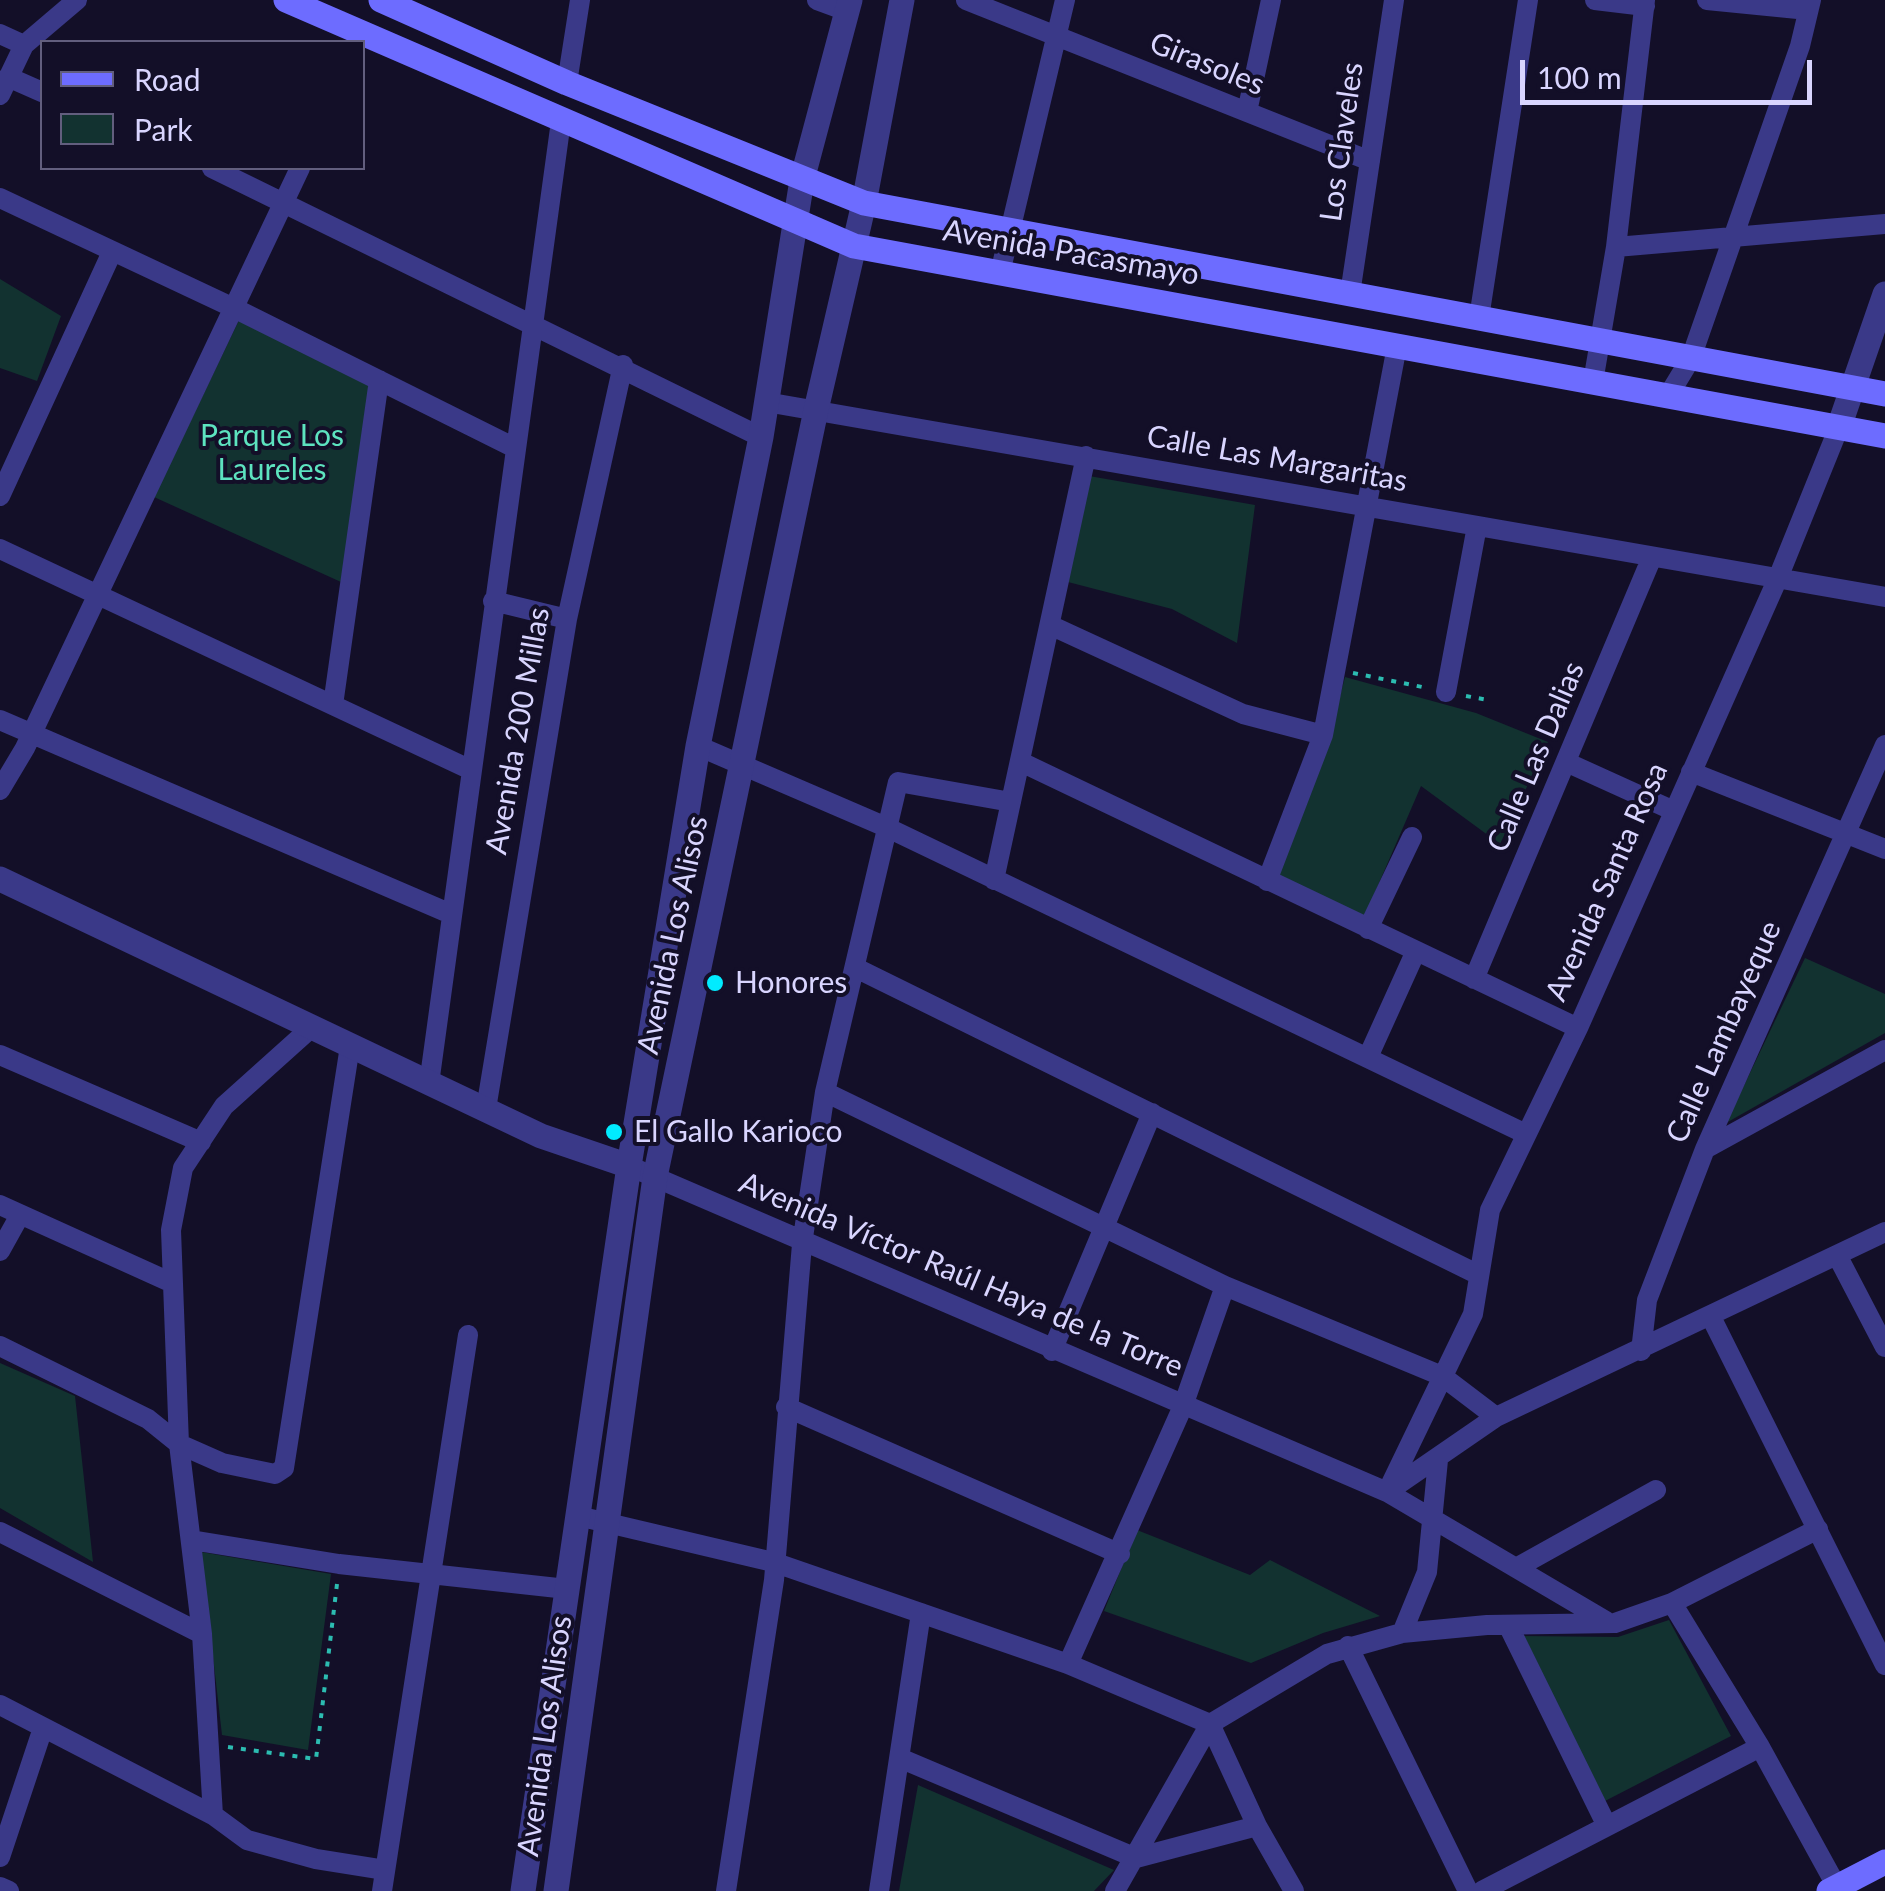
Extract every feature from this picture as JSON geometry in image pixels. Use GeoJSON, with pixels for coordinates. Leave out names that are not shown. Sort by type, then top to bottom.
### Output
{"type":"FeatureCollection","features":[{"type":"Feature","properties":{"kind":"main road","name":"Avenida Pacasmayo"},"geometry":{"type":"LineString","coordinates":[[286,0],[358,39]]}},
{"type":"Feature","properties":{"kind":"main road","name":"Avenida Pacasmayo"},"geometry":{"type":"LineString","coordinates":[[381,0],[566,82],[864,203],[1885,394]]}},
{"type":"Feature","properties":{"kind":"main road","name":"Avenida Pacasmayo"},"geometry":{"type":"LineString","coordinates":[[365,42],[854,246],[1885,436]]}},
{"type":"Feature","properties":{"kind":"main road"},"geometry":{"type":"LineString","coordinates":[[1833,1889],[1885,1862]]}},
{"type":"Feature","properties":{"kind":"street"},"geometry":{"type":"LineString","coordinates":[[40,92],[4,86],[24,45],[77,0]]}},
{"type":"Feature","properties":{"kind":"street"},"geometry":{"type":"LineString","coordinates":[[566,82],[580,0]]}},
{"type":"Feature","properties":{"kind":"street"},"geometry":{"type":"LineString","coordinates":[[817,0],[848,6]]}},
{"type":"Feature","properties":{"kind":"street","name":"Avenida Los Alisos"},"geometry":{"type":"LineString","coordinates":[[556,1891],[655,1177],[816,410],[864,203],[902,0]]}},
{"type":"Feature","properties":{"kind":"street","name":"Girasoles"},"geometry":{"type":"LineString","coordinates":[[966,0],[1370,161]]}},
{"type":"Feature","properties":{"kind":"street"},"geometry":{"type":"LineString","coordinates":[[1000,273],[1007,230],[1065,0]]}},
{"type":"Feature","properties":{"kind":"street"},"geometry":{"type":"LineString","coordinates":[[1247,112],[1270,0]]}},
{"type":"Feature","properties":{"kind":"street","name":"Los Claveles"},"geometry":{"type":"LineString","coordinates":[[1350,294],[1394,0]]}},
{"type":"Feature","properties":{"kind":"street"},"geometry":{"type":"LineString","coordinates":[[1479,318],[1528,0]]}},
{"type":"Feature","properties":{"kind":"street"},"geometry":{"type":"LineString","coordinates":[[1593,382],[1616,247],[1645,3],[1595,0]]}},
{"type":"Feature","properties":{"kind":"street"},"geometry":{"type":"LineString","coordinates":[[1668,396],[1691,358],[1810,5],[1707,0]]}},
{"type":"Feature","properties":{"kind":"street","name":"Avenida Los Alisos"},"geometry":{"type":"LineString","coordinates":[[522,1891],[629,1166],[698,746],[761,437],[802,180],[848,6]]}},
{"type":"Feature","properties":{"kind":"street"},"geometry":{"type":"LineString","coordinates":[[0,34],[24,45]]}},
{"type":"Feature","properties":{"kind":"street"},"geometry":{"type":"LineString","coordinates":[[430,1084],[469,769],[561,121]]}},
{"type":"Feature","properties":{"kind":"street"},"geometry":{"type":"LineString","coordinates":[[217,170],[286,200],[761,437]]}},
{"type":"Feature","properties":{"kind":"street"},"geometry":{"type":"LineString","coordinates":[[0,790],[236,309],[299,170]]}},
{"type":"Feature","properties":{"kind":"street"},"geometry":{"type":"LineString","coordinates":[[0,198],[236,309],[515,448]]}},
{"type":"Feature","properties":{"kind":"street"},"geometry":{"type":"LineString","coordinates":[[1616,247],[1885,224]]}},
{"type":"Feature","properties":{"kind":"street"},"geometry":{"type":"LineString","coordinates":[[0,496],[112,252]]}},
{"type":"Feature","properties":{"kind":"street","name":"Avenida Santa Rosa"},"geometry":{"type":"LineString","coordinates":[[1387,1492],[1473,1314],[1490,1210],[1578,1028],[1778,578],[1854,388],[1885,294]]}},
{"type":"Feature","properties":{"kind":"street"},"geometry":{"type":"LineString","coordinates":[[1266,881],[1322,735],[1338,670],[1396,346]]}},
{"type":"Feature","properties":{"kind":"street","name":"Avenida 200 Millas"},"geometry":{"type":"LineString","coordinates":[[486,1109],[567,619],[624,366]]}},
{"type":"Feature","properties":{"kind":"street"},"geometry":{"type":"LineString","coordinates":[[333,705],[378,380]]}},
{"type":"Feature","properties":{"kind":"street","name":"Calle Las Margaritas"},"geometry":{"type":"LineString","coordinates":[[766,402],[1885,597]]}},
{"type":"Feature","properties":{"kind":"street"},"geometry":{"type":"LineString","coordinates":[[994,880],[1086,456]]}},
{"type":"Feature","properties":{"kind":"street"},"geometry":{"type":"LineString","coordinates":[[1446,692],[1477,526]]}},
{"type":"Feature","properties":{"kind":"street"},"geometry":{"type":"LineString","coordinates":[[0,550],[469,769]]}},
{"type":"Feature","properties":{"kind":"street","name":"Calle Las Dalias"},"geometry":{"type":"LineString","coordinates":[[1474,979],[1652,558]]}},
{"type":"Feature","properties":{"kind":"street"},"geometry":{"type":"LineString","coordinates":[[493,601],[567,619]]}},
{"type":"Feature","properties":{"kind":"street"},"geometry":{"type":"LineString","coordinates":[[1052,626],[1243,714],[1322,735]]}},
{"type":"Feature","properties":{"kind":"street"},"geometry":{"type":"LineString","coordinates":[[0,720],[450,914]]}},
{"type":"Feature","properties":{"kind":"street","name":"Calle Lambayeque"},"geometry":{"type":"LineString","coordinates":[[1642,1351],[1646,1300],[1705,1148],[1885,745]]}},
{"type":"Feature","properties":{"kind":"street"},"geometry":{"type":"LineString","coordinates":[[698,746],[886,828],[1526,1134]]}},
{"type":"Feature","properties":{"kind":"street"},"geometry":{"type":"LineString","coordinates":[[1021,762],[1578,1028]]}},
{"type":"Feature","properties":{"kind":"street"},"geometry":{"type":"LineString","coordinates":[[1566,762],[1674,810]]}},
{"type":"Feature","properties":{"kind":"street"},"geometry":{"type":"LineString","coordinates":[[1691,772],[1885,848]]}},
{"type":"Feature","properties":{"kind":"street"},"geometry":{"type":"LineString","coordinates":[[726,1891],[774,1562],[802,1244],[826,1092],[898,782],[1011,802]]}},
{"type":"Feature","properties":{"kind":"street"},"geometry":{"type":"LineString","coordinates":[[1368,928],[1412,836]]}},
{"type":"Feature","properties":{"kind":"street","name":"Avenida Víctor Raúl Haya de la Torre"},"geometry":{"type":"LineString","coordinates":[[0,878],[541,1136],[629,1166],[802,1244],[1387,1492],[1606,1621]]}},
{"type":"Feature","properties":{"kind":"street"},"geometry":{"type":"LineString","coordinates":[[1368,1057],[1416,951]]}},
{"type":"Feature","properties":{"kind":"street"},"geometry":{"type":"LineString","coordinates":[[856,968],[1477,1274]]}},
{"type":"Feature","properties":{"kind":"street"},"geometry":{"type":"LineString","coordinates":[[213,1815],[202,1634],[179,1444],[171,1230],[184,1168],[224,1106],[312,1027]]}},
{"type":"Feature","properties":{"kind":"street"},"geometry":{"type":"LineString","coordinates":[[0,1346],[148,1419],[179,1444],[222,1463],[275,1474],[284,1468],[350,1046]]}},
{"type":"Feature","properties":{"kind":"street"},"geometry":{"type":"LineString","coordinates":[[1705,1148],[1885,1050]]}},
{"type":"Feature","properties":{"kind":"street"},"geometry":{"type":"LineString","coordinates":[[0,1056],[201,1142]]}},
{"type":"Feature","properties":{"kind":"street"},"geometry":{"type":"LineString","coordinates":[[826,1092],[1225,1286],[1442,1376],[1496,1417]]}},
{"type":"Feature","properties":{"kind":"street"},"geometry":{"type":"LineString","coordinates":[[1052,1351],[1152,1113]]}},
{"type":"Feature","properties":{"kind":"street"},"geometry":{"type":"LineString","coordinates":[[0,1205],[170,1282]]}},
{"type":"Feature","properties":{"kind":"street"},"geometry":{"type":"LineString","coordinates":[[0,1251],[20,1215]]}},
{"type":"Feature","properties":{"kind":"street"},"geometry":{"type":"LineString","coordinates":[[1387,1492],[1496,1417],[1642,1351],[1885,1232]]}},
{"type":"Feature","properties":{"kind":"street"},"geometry":{"type":"LineString","coordinates":[[1837,1255],[1885,1347]]}},
{"type":"Feature","properties":{"kind":"street"},"geometry":{"type":"LineString","coordinates":[[1068,1664],[1120,1554],[1182,1406],[1225,1286]]}},
{"type":"Feature","properties":{"kind":"street"},"geometry":{"type":"LineString","coordinates":[[1711,1317],[1885,1664]]}},
{"type":"Feature","properties":{"kind":"street"},"geometry":{"type":"LineString","coordinates":[[0,1705],[213,1815],[247,1840],[383,1881],[434,1576],[468,1335]]}},
{"type":"Feature","properties":{"kind":"street"},"geometry":{"type":"LineString","coordinates":[[786,1408],[1120,1554]]}},
{"type":"Feature","properties":{"kind":"street"},"geometry":{"type":"LineString","coordinates":[[1402,1633],[1428,1572],[1438,1460]]}},
{"type":"Feature","properties":{"kind":"street"},"geometry":{"type":"LineString","coordinates":[[1516,1568],[1656,1490]]}},
{"type":"Feature","properties":{"kind":"street"},"geometry":{"type":"LineString","coordinates":[[578,1516],[774,1562],[1068,1664],[1210,1724],[1257,1826],[1294,1891]]}},
{"type":"Feature","properties":{"kind":"street"},"geometry":{"type":"LineString","coordinates":[[1114,1891],[1210,1724],[1281,1677],[1348,1646],[1402,1633],[1633,1618],[1818,1529]]}},
{"type":"Feature","properties":{"kind":"street"},"geometry":{"type":"LineString","coordinates":[[0,1532],[202,1634]]}},
{"type":"Feature","properties":{"kind":"street"},"geometry":{"type":"LineString","coordinates":[[191,1540],[339,1564],[567,1589]]}},
{"type":"Feature","properties":{"kind":"street"},"geometry":{"type":"LineString","coordinates":[[1672,1602],[1760,1747],[1833,1889]]}},
{"type":"Feature","properties":{"kind":"street"},"geometry":{"type":"LineString","coordinates":[[879,1891],[902,1759],[921,1613]]}},
{"type":"Feature","properties":{"kind":"street"},"geometry":{"type":"LineString","coordinates":[[1508,1625],[1607,1826]]}},
{"type":"Feature","properties":{"kind":"street"},"geometry":{"type":"LineString","coordinates":[[1348,1646],[1468,1891]]}},
{"type":"Feature","properties":{"kind":"street"},"geometry":{"type":"LineString","coordinates":[[0,1857],[43,1728]]}},
{"type":"Feature","properties":{"kind":"street"},"geometry":{"type":"LineString","coordinates":[[1482,1891],[1760,1747]]}},
{"type":"Feature","properties":{"kind":"street"},"geometry":{"type":"LineString","coordinates":[[902,1759],[1136,1858],[1257,1826]]}},
{"type":"Feature","properties":{"kind":"street"},"geometry":{"type":"LineString","coordinates":[[0,1887],[9,1891]]}},
{"type":"Feature","properties":{"kind":"path"},"geometry":{"type":"LineString","coordinates":[[1338,670],[1488,700]]}},
{"type":"Feature","properties":{"kind":"path"},"geometry":{"type":"LineString","coordinates":[[208,1745],[316,1759],[339,1564]]}},
{"type":"Feature","properties":{"kind":"green space"},"geometry":{"type":"Polygon","coordinates":[[[0,279],[61,316],[37,381],[0,368],[0,279]]]}},
{"type":"Feature","properties":{"kind":"green space","name":"Parque Los Laureles"},"geometry":{"type":"Polygon","coordinates":[[[240,318],[371,384],[341,582],[154,497],[240,318]]]}},
{"type":"Feature","properties":{"kind":"green space"},"geometry":{"type":"Polygon","coordinates":[[[1089,476],[1255,505],[1237,643],[1172,609],[1068,582],[1089,476]]]}},
{"type":"Feature","properties":{"kind":"green space"},"geometry":{"type":"Polygon","coordinates":[[[1345,677],[1476,713],[1548,742],[1500,844],[1421,786],[1363,920],[1277,880],[1328,742],[1345,677]]]}},
{"type":"Feature","properties":{"kind":"green space"},"geometry":{"type":"Polygon","coordinates":[[[1805,958],[1885,994],[1885,1033],[1726,1123],[1805,958]]]}},
{"type":"Feature","properties":{"kind":"green space"},"geometry":{"type":"Polygon","coordinates":[[[0,1363],[75,1396],[93,1562],[0,1508],[0,1363]]]}},
{"type":"Feature","properties":{"kind":"green space"},"geometry":{"type":"Polygon","coordinates":[[[1137,1530],[1250,1575],[1270,1560],[1380,1616],[1323,1633],[1251,1663],[1104,1611],[1137,1530]]]}},
{"type":"Feature","properties":{"kind":"green space"},"geometry":{"type":"Polygon","coordinates":[[[201,1552],[331,1574],[308,1750],[222,1735],[201,1552]]]}},
{"type":"Feature","properties":{"kind":"green space"},"geometry":{"type":"Polygon","coordinates":[[[1669,1620],[1731,1736],[1605,1801],[1522,1636],[1618,1637],[1669,1620]]]}},
{"type":"Feature","properties":{"kind":"green space"},"geometry":{"type":"Polygon","coordinates":[[[918,1785],[1114,1870],[1094,1891],[899,1891],[918,1785]]]}},
{"type":"Feature","properties":{"kind":"place","name":"Honores"},"geometry":{"type":"Point","coordinates":[715,983]}},
{"type":"Feature","properties":{"kind":"place","name":"El Gallo Karioco"},"geometry":{"type":"Point","coordinates":[614,1132]}}]}
